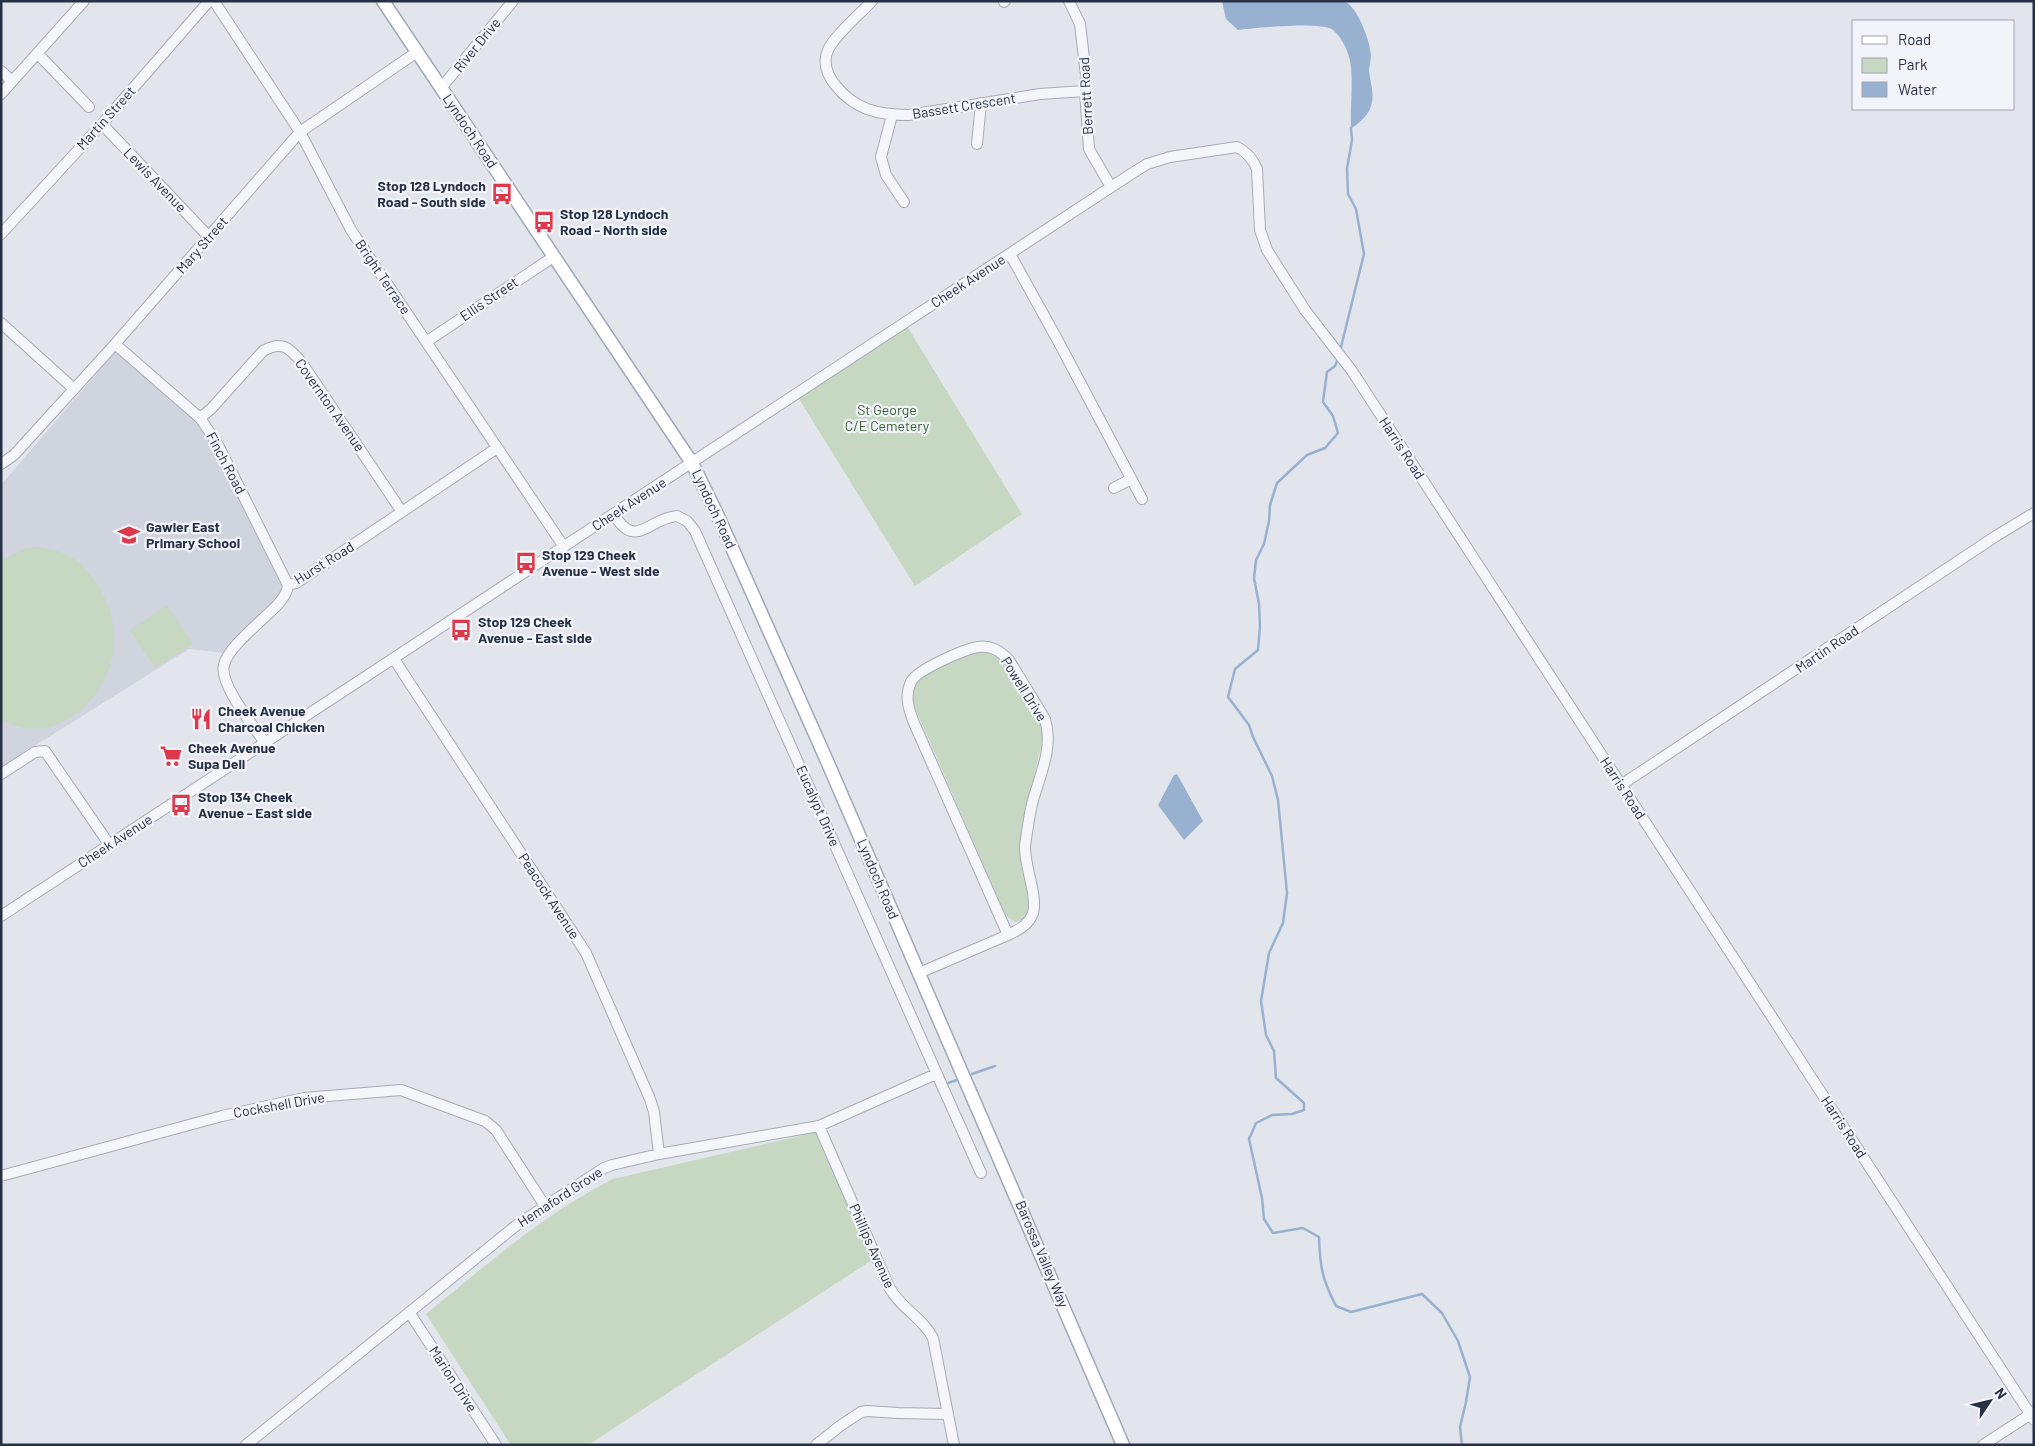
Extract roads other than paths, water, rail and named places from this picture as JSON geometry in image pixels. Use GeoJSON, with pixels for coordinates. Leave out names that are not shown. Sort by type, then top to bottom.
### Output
{"type":"FeatureCollection","features":[{"type":"Feature","properties":{"kind":"main road","name":"Lyndoch Road"},"geometry":{"type":"LineString","coordinates":[[383,1],[692,463],[717,514],[823,752],[959,1064]]}},
{"type":"Feature","properties":{"kind":"main road","name":"Barossa Valley Way"},"geometry":{"type":"LineString","coordinates":[[959,1064],[1123,1445]]}},
{"type":"Feature","properties":{"kind":"street"},"geometry":{"type":"LineString","coordinates":[[1,94],[84,1]]}},
{"type":"Feature","properties":{"kind":"street","name":"Martin Street"},"geometry":{"type":"LineString","coordinates":[[1,234],[102,124],[209,1]]}},
{"type":"Feature","properties":{"kind":"street","name":"Bright Terrace"},"geometry":{"type":"LineString","coordinates":[[214,1],[300,132],[351,230],[564,547]]}},
{"type":"Feature","properties":{"kind":"street","name":"River Drive"},"geometry":{"type":"LineString","coordinates":[[441,88],[513,1]]}},
{"type":"Feature","properties":{"kind":"street","name":"Bassett Crescent"},"geometry":{"type":"LineString","coordinates":[[872,1],[831,44],[827,53],[826,68],[832,82],[866,108],[892,115],[927,113],[1040,94],[1085,92]]}},
{"type":"Feature","properties":{"kind":"street","name":"Berrett Road"},"geometry":{"type":"LineString","coordinates":[[1069,1],[1080,24],[1086,75],[1085,92],[1089,149],[1111,187]]}},
{"type":"Feature","properties":{"kind":"street","name":"Mary Street"},"geometry":{"type":"LineString","coordinates":[[4,463],[115,344],[300,132],[418,52]]}},
{"type":"Feature","properties":{"kind":"street"},"geometry":{"type":"LineString","coordinates":[[38,54],[89,107]]}},
{"type":"Feature","properties":{"kind":"street"},"geometry":{"type":"LineString","coordinates":[[1,71],[12,81]]}},
{"type":"Feature","properties":{"kind":"street"},"geometry":{"type":"LineString","coordinates":[[977,144],[981,103]]}},
{"type":"Feature","properties":{"kind":"street"},"geometry":{"type":"LineString","coordinates":[[892,115],[882,158],[886,175],[904,202]]}},
{"type":"Feature","properties":{"kind":"street","name":"Lewis Avenue"},"geometry":{"type":"LineString","coordinates":[[102,124],[209,237]]}},
{"type":"Feature","properties":{"kind":"street","name":"Cheek Avenue"},"geometry":{"type":"LineString","coordinates":[[1,916],[1148,164],[1170,157],[1212,150],[1242,149]]}},
{"type":"Feature","properties":{"kind":"street","name":"Harris Road"},"geometry":{"type":"LineString","coordinates":[[1242,149],[1254,162],[1256,169],[1260,230],[1267,250],[1305,310],[1352,372],[2033,1416]]}},
{"type":"Feature","properties":{"kind":"street"},"geometry":{"type":"LineString","coordinates":[[1010,254],[1142,499]]}},
{"type":"Feature","properties":{"kind":"street","name":"Ellis Street"},"geometry":{"type":"LineString","coordinates":[[426,342],[553,257]]}},
{"type":"Feature","properties":{"kind":"street"},"geometry":{"type":"LineString","coordinates":[[1,323],[73,388]]}},
{"type":"Feature","properties":{"kind":"street","name":"Finch Road"},"geometry":{"type":"LineString","coordinates":[[115,344],[200,418],[217,443],[288,585]]}},
{"type":"Feature","properties":{"kind":"street","name":"Covernton Avenue"},"geometry":{"type":"LineString","coordinates":[[200,418],[211,410],[263,351],[272,345],[284,346],[295,354],[302,363],[402,512]]}},
{"type":"Feature","properties":{"kind":"street","name":"Hurst Road"},"geometry":{"type":"LineString","coordinates":[[265,743],[227,685],[223,671],[229,653],[280,601],[286,593],[288,585],[296,583],[497,448]]}},
{"type":"Feature","properties":{"kind":"street"},"geometry":{"type":"LineString","coordinates":[[1114,488],[1131,479]]}},
{"type":"Feature","properties":{"kind":"street","name":"Martin Road"},"geometry":{"type":"LineString","coordinates":[[1621,785],[2034,513]]}},
{"type":"Feature","properties":{"kind":"street","name":"Eucalypt Drive"},"geometry":{"type":"LineString","coordinates":[[614,514],[621,526],[630,532],[646,529],[662,519],[677,516],[687,521],[695,532],[980,1173]]}},
{"type":"Feature","properties":{"kind":"street","name":"Powell Drive"},"geometry":{"type":"LineString","coordinates":[[919,973],[1008,935],[1020,929],[1029,922],[1034,908],[1025,848],[1031,806],[1048,746],[1048,729],[1045,719],[1009,660],[1001,652],[994,649],[978,647],[918,673],[910,684],[908,701],[914,723],[1008,935]]}},
{"type":"Feature","properties":{"kind":"street","name":"Peacock Avenue"},"geometry":{"type":"LineString","coordinates":[[394,659],[586,953],[650,1099],[654,1112],[660,1154]]}},
{"type":"Feature","properties":{"kind":"street"},"geometry":{"type":"LineString","coordinates":[[1,774],[35,752],[45,751],[109,844]]}},
{"type":"Feature","properties":{"kind":"street","name":"Hemaford Grove"},"geometry":{"type":"LineString","coordinates":[[246,1445],[518,1224],[604,1168],[660,1154],[819,1126],[936,1074]]}},
{"type":"Feature","properties":{"kind":"street","name":"Cockshell Drive"},"geometry":{"type":"LineString","coordinates":[[1,1176],[277,1103],[304,1098],[401,1090],[467,1114],[491,1125],[545,1206]]}},
{"type":"Feature","properties":{"kind":"street","name":"Phillips Avenue"},"geometry":{"type":"LineString","coordinates":[[819,1126],[889,1287],[900,1304],[928,1329],[933,1338],[946,1414],[954,1445]]}},
{"type":"Feature","properties":{"kind":"street","name":"Marion Drive"},"geometry":{"type":"LineString","coordinates":[[409,1312],[496,1445]]}},
{"type":"Feature","properties":{"kind":"street"},"geometry":{"type":"LineString","coordinates":[[816,1445],[861,1412],[946,1414]]}},
{"type":"Feature","properties":{"kind":"street"},"geometry":{"type":"LineString","coordinates":[[1983,1445],[2033,1416]]}},
{"type":"Feature","properties":{"kind":"water"},"geometry":{"type":"Polygon","coordinates":[[[1222,1],[1344,1],[1349,4],[1366,33],[1370,49],[1369,71],[1372,98],[1371,107],[1367,114],[1351,129],[1352,83],[1350,62],[1348,52],[1337,33],[1326,27],[1315,26],[1238,30],[1226,19],[1222,1]]]}},
{"type":"Feature","properties":{"kind":"water"},"geometry":{"type":"Polygon","coordinates":[[[1177,774],[1203,821],[1184,840],[1158,805],[1174,775],[1177,774]]]}},
{"type":"Feature","properties":{"kind":"waterway"},"geometry":{"type":"LineString","coordinates":[[1340,351],[1364,254],[1356,209],[1348,194],[1347,169],[1352,140],[1351,128]]}},
{"type":"Feature","properties":{"kind":"waterway"},"geometry":{"type":"LineString","coordinates":[[1338,359],[1335,366],[1327,372],[1323,402],[1333,416],[1338,433],[1325,448],[1307,455],[1277,483],[1270,505],[1264,544],[1256,560],[1254,578],[1259,604],[1260,626],[1258,650],[1235,669],[1228,697],[1249,725],[1272,776],[1278,800],[1287,893],[1283,923],[1269,953],[1261,1001],[1266,1035],[1274,1051],[1276,1078],[1304,1103],[1304,1110],[1292,1114],[1272,1115],[1256,1123],[1249,1139],[1262,1198],[1264,1219],[1273,1233],[1303,1228],[1319,1237],[1323,1273],[1336,1306],[1351,1312],[1422,1294],[1442,1313],[1458,1341],[1470,1377],[1460,1427],[1462,1445]]}},
{"type":"Feature","properties":{"kind":"waterway"},"geometry":{"type":"LineString","coordinates":[[972,1074],[995,1066]]}},
{"type":"Feature","properties":{"kind":"waterway"},"geometry":{"type":"LineString","coordinates":[[945,1084],[957,1080]]}},
{"type":"Feature","properties":{"kind":"place","name":"Stop 128 Lyndoch Road - South side"},"geometry":{"type":"Point","coordinates":[502,194]}},
{"type":"Feature","properties":{"kind":"place","name":"Stop 128 Lyndoch Road - North side"},"geometry":{"type":"Point","coordinates":[544,222]}},
{"type":"Feature","properties":{"kind":"place","name":"Gawler East Primary School"},"geometry":{"type":"Point","coordinates":[129,535]}},
{"type":"Feature","properties":{"kind":"place","name":"Stop 129 Cheek Avenue - West side"},"geometry":{"type":"Point","coordinates":[526,563]}},
{"type":"Feature","properties":{"kind":"place","name":"Stop 129 Cheek Avenue - East side"},"geometry":{"type":"Point","coordinates":[461,630]}},
{"type":"Feature","properties":{"kind":"place","name":"Cheek Avenue Charcoal Chicken"},"geometry":{"type":"Point","coordinates":[201,719]}},
{"type":"Feature","properties":{"kind":"place","name":"Cheek Avenue Supa Deli"},"geometry":{"type":"Point","coordinates":[171,756]}},
{"type":"Feature","properties":{"kind":"place","name":"Stop 134 Cheek Avenue - East side"},"geometry":{"type":"Point","coordinates":[181,805]}},
{"type":"Feature","properties":{"kind":"park label","name":"St George C/E Cemetery"},"geometry":{"type":"Point","coordinates":[887,418]}}]}
